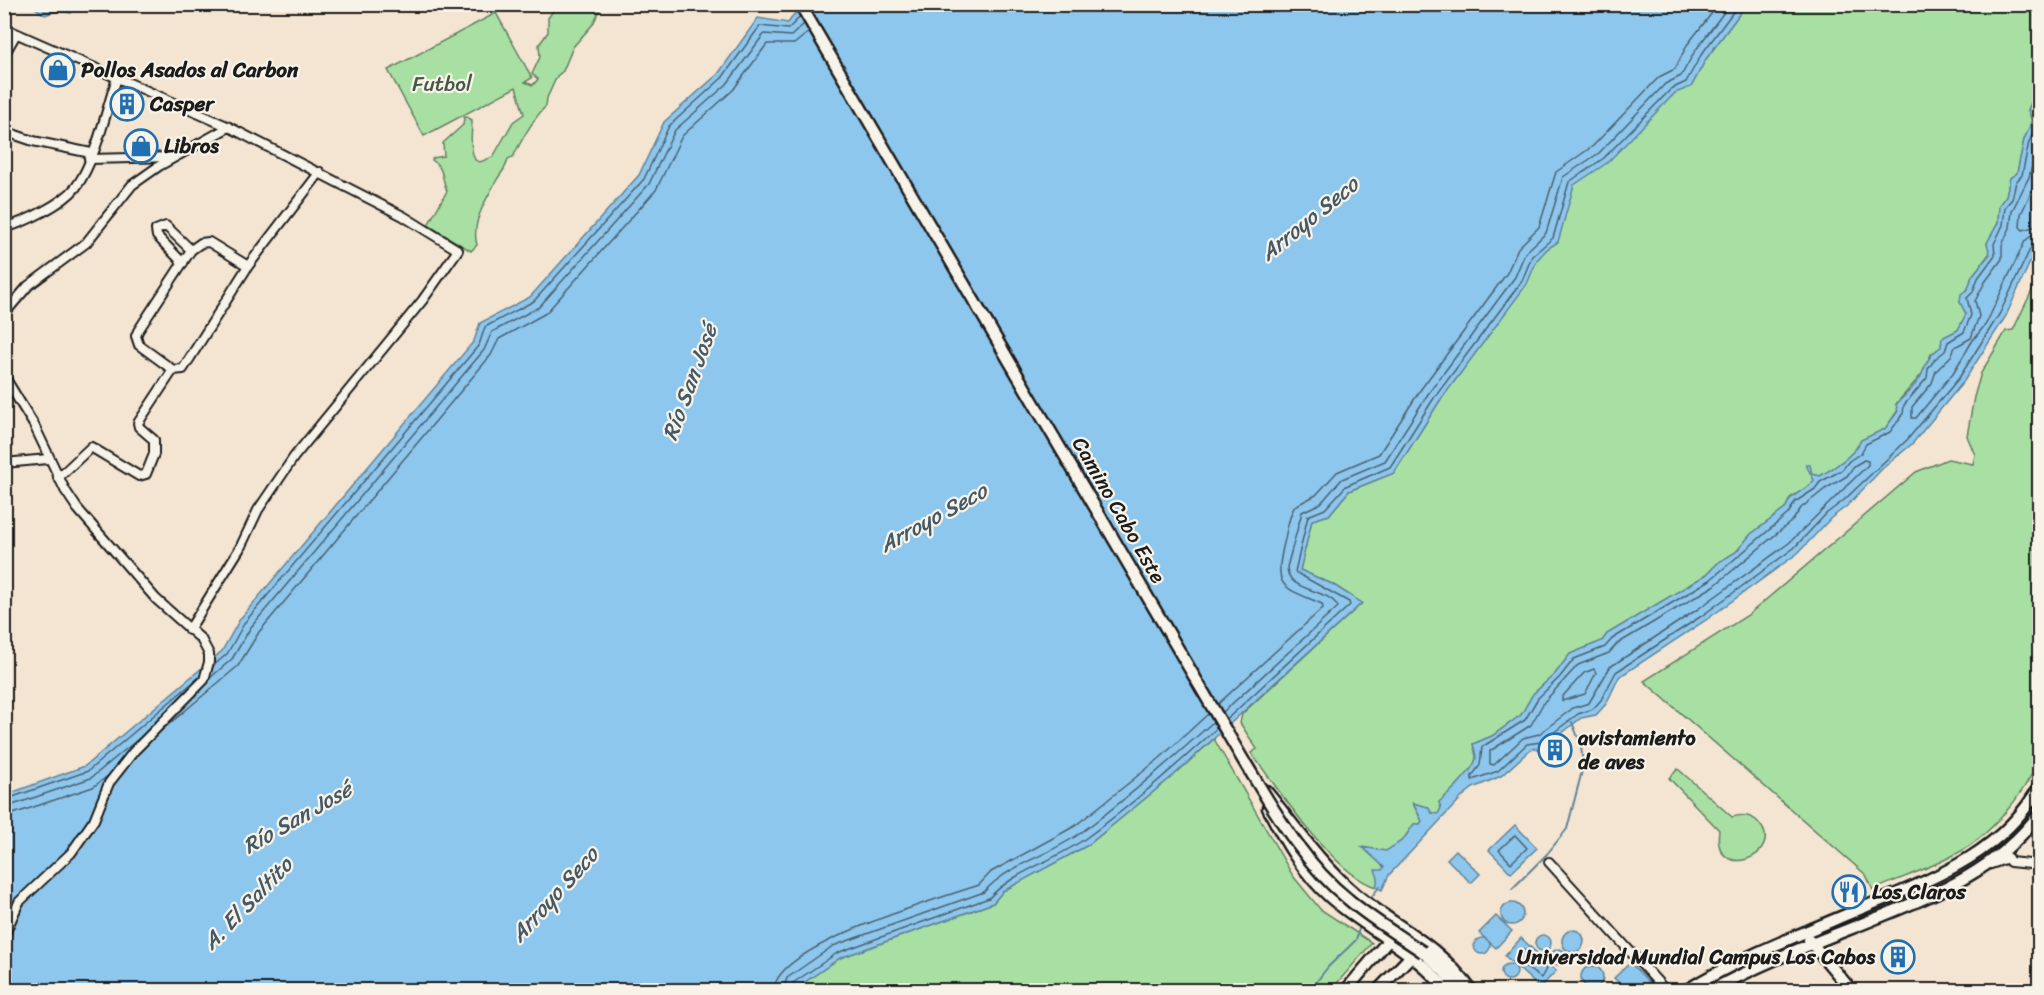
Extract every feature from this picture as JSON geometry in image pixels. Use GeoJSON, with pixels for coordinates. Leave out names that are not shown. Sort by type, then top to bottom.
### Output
{"type":"FeatureCollection","features":[{"type":"Feature","properties":{"kind":"main road","name":"Camino Cabo Este"},"geometry":{"type":"LineString","coordinates":[[800,4],[1246,764],[1291,835],[1325,877],[1348,900],[1423,947],[1459,990]]}},
{"type":"Feature","properties":{"kind":"main road"},"geometry":{"type":"LineString","coordinates":[[1246,764],[1331,870],[1355,894],[1401,925],[1423,947],[1449,962],[1471,990]]}},
{"type":"Feature","properties":{"kind":"main road"},"geometry":{"type":"LineString","coordinates":[[1246,764],[1301,865],[1333,899],[1410,956],[1446,990]]}},
{"type":"Feature","properties":{"kind":"main road"},"geometry":{"type":"LineString","coordinates":[[1687,990],[1742,960],[1960,864],[2003,832],[2040,785]]}},
{"type":"Feature","properties":{"kind":"main road"},"geometry":{"type":"LineString","coordinates":[[1712,990],[1811,945],[1948,889],[1989,864],[2017,840],[2040,813]]}},
{"type":"Feature","properties":{"kind":"main road"},"geometry":{"type":"LineString","coordinates":[[1346,990],[1401,925]]}},
{"type":"Feature","properties":{"kind":"main road"},"geometry":{"type":"LineString","coordinates":[[1806,932],[1811,945],[1851,990]]}},
{"type":"Feature","properties":{"kind":"main road"},"geometry":{"type":"LineString","coordinates":[[1378,990],[1410,956],[1423,947]]}},
{"type":"Feature","properties":{"kind":"street"},"geometry":{"type":"LineString","coordinates":[[4,28],[229,127],[403,216],[458,250],[422,301],[294,457],[258,510],[240,548],[189,630]]}},
{"type":"Feature","properties":{"kind":"street"},"geometry":{"type":"LineString","coordinates":[[4,55],[16,34]]}},
{"type":"Feature","properties":{"kind":"street"},"geometry":{"type":"LineString","coordinates":[[4,228],[34,217],[72,191],[90,156],[117,78]]}},
{"type":"Feature","properties":{"kind":"street"},"geometry":{"type":"LineString","coordinates":[[4,314],[28,286],[86,243],[132,185],[175,157],[229,127]]}},
{"type":"Feature","properties":{"kind":"street"},"geometry":{"type":"LineString","coordinates":[[4,131],[90,156],[175,157]]}},
{"type":"Feature","properties":{"kind":"street"},"geometry":{"type":"LineString","coordinates":[[248,266],[209,242],[201,243],[191,250],[136,336],[139,345],[173,370],[183,369],[248,266],[320,172]]}},
{"type":"Feature","properties":{"kind":"street"},"geometry":{"type":"LineString","coordinates":[[183,263],[157,236],[156,230],[166,226],[191,250]]}},
{"type":"Feature","properties":{"kind":"street"},"geometry":{"type":"LineString","coordinates":[[58,478],[92,447],[139,476],[146,474],[154,454],[154,440],[139,427],[138,423],[173,370]]}},
{"type":"Feature","properties":{"kind":"street"},"geometry":{"type":"LineString","coordinates":[[4,376],[34,425],[58,478],[91,527],[156,599],[201,639],[209,662],[204,680],[134,751],[109,783],[94,820],[71,853],[19,902],[4,936]]}},
{"type":"Feature","properties":{"kind":"street"},"geometry":{"type":"LineString","coordinates":[[4,463],[48,459]]}},
{"type":"Feature","properties":{"kind":"street"},"geometry":{"type":"LineString","coordinates":[[1989,864],[2008,858],[2010,862],[2040,865]]}},
{"type":"Feature","properties":{"kind":"street"},"geometry":{"type":"LineString","coordinates":[[1549,862],[1665,990]]}},
{"type":"Feature","properties":{"kind":"green space","name":"Futbol"},"geometry":{"type":"Polygon","coordinates":[[[557,5],[602,5],[593,24],[573,47],[563,71],[557,76],[547,98],[546,106],[532,123],[513,157],[508,159],[487,197],[477,221],[477,245],[471,251],[428,225],[447,191],[441,170],[432,160],[444,156],[443,143],[463,125],[464,117],[472,120],[471,145],[475,160],[480,162],[493,157],[513,122],[524,114],[516,87],[424,136],[388,70],[496,13],[532,78],[525,82],[533,85],[538,79],[532,74],[540,57],[539,45],[548,32],[548,18],[557,5]]]}},
{"type":"Feature","properties":{"kind":"green space"},"geometry":{"type":"Polygon","coordinates":[[[1746,5],[2040,5],[2039,73],[2035,94],[2028,110],[2032,120],[2024,140],[2017,173],[2010,178],[2006,196],[1999,205],[1998,223],[1987,243],[1990,253],[1972,276],[1968,289],[1960,302],[1966,314],[1958,330],[1942,338],[1941,347],[1931,354],[1922,374],[1896,404],[1898,410],[1885,429],[1861,440],[1838,465],[1820,476],[1812,474],[1807,466],[1814,480],[1812,484],[1790,498],[1785,509],[1751,534],[1736,552],[1719,562],[1706,575],[1607,634],[1602,641],[1570,654],[1555,674],[1533,694],[1521,715],[1492,736],[1473,744],[1476,756],[1474,763],[1460,782],[1439,802],[1441,808],[1438,815],[1413,804],[1422,821],[1420,824],[1414,824],[1403,840],[1386,852],[1364,848],[1384,867],[1376,887],[1360,879],[1343,866],[1308,829],[1251,753],[1257,749],[1240,723],[1242,714],[1362,603],[1332,584],[1300,570],[1312,520],[1329,515],[1349,491],[1394,473],[1439,402],[1504,314],[1611,93],[1691,87],[1706,59],[1746,5]]]}},
{"type":"Feature","properties":{"kind":"green space"},"geometry":{"type":"Polygon","coordinates":[[[2039,276],[2039,759],[2014,802],[2003,816],[1978,839],[1941,862],[1873,890],[1866,875],[1644,681],[1748,615],[1916,472],[1948,459],[1973,464],[1975,455],[1967,436],[1981,373],[2006,331],[2013,330],[2039,276]]]}},
{"type":"Feature","properties":{"kind":"green space"},"geometry":{"type":"Polygon","coordinates":[[[1214,739],[1293,876],[1320,909],[1372,943],[1331,990],[793,990],[840,958],[993,903],[1003,891],[1088,845],[1214,739]]]}},
{"type":"Feature","properties":{"kind":"green space"},"geometry":{"type":"Polygon","coordinates":[[[1678,769],[1732,817],[1746,816],[1758,822],[1765,834],[1764,845],[1757,854],[1747,859],[1736,860],[1726,857],[1720,847],[1719,830],[1669,778],[1678,769]]]}},
{"type":"Feature","properties":{"kind":"water"},"geometry":{"type":"Polygon","coordinates":[[[802,4],[1746,5],[1706,59],[1691,87],[1675,93],[1607,163],[1574,185],[1558,242],[1547,249],[1537,260],[1527,284],[1439,402],[1394,473],[1349,491],[1329,515],[1312,520],[1300,570],[1332,584],[1362,603],[1174,775],[1088,845],[1003,891],[993,903],[840,958],[793,990],[5,990],[5,795],[85,766],[222,651],[240,619],[474,341],[480,323],[530,297],[639,175],[664,122],[718,74],[758,18],[788,23],[802,4]]]}},
{"type":"Feature","properties":{"kind":"water"},"geometry":{"type":"Polygon","coordinates":[[[31,5],[79,5],[71,13],[57,11],[45,15],[31,5]]]}},
{"type":"Feature","properties":{"kind":"water"},"geometry":{"type":"Polygon","coordinates":[[[2039,73],[2039,242],[2006,316],[1964,381],[1912,444],[1883,468],[1798,553],[1706,620],[1619,677],[1606,704],[1596,715],[1581,718],[1546,746],[1543,752],[1536,748],[1531,749],[1501,776],[1473,788],[1464,795],[1389,875],[1382,890],[1376,887],[1378,878],[1375,870],[1382,870],[1384,867],[1362,847],[1386,851],[1403,840],[1414,824],[1420,824],[1422,821],[1413,803],[1428,807],[1432,813],[1438,814],[1441,808],[1439,802],[1460,782],[1474,763],[1476,756],[1473,744],[1492,736],[1521,715],[1533,694],[1555,674],[1570,654],[1602,641],[1607,634],[1706,575],[1719,562],[1736,552],[1751,534],[1785,509],[1790,499],[1811,484],[1814,480],[1806,465],[1810,465],[1812,474],[1820,476],[1838,465],[1861,440],[1885,429],[1898,411],[1896,405],[1917,382],[1929,359],[1941,347],[1942,338],[1958,330],[1966,314],[1960,302],[1961,294],[1968,289],[1972,276],[1990,254],[1987,243],[1998,223],[1999,205],[2006,196],[2010,178],[2017,173],[2024,140],[2032,121],[2028,110],[2035,94],[2039,73]]]}},
{"type":"Feature","properties":{"kind":"water"},"geometry":{"type":"Polygon","coordinates":[[[1515,825],[1537,848],[1511,873],[1489,850],[1515,825]]]}},
{"type":"Feature","properties":{"kind":"water"},"geometry":{"type":"Polygon","coordinates":[[[1456,850],[1480,874],[1471,883],[1447,859],[1456,850]]]}},
{"type":"Feature","properties":{"kind":"water"},"geometry":{"type":"Polygon","coordinates":[[[1512,903],[1520,906],[1523,914],[1520,922],[1512,925],[1504,922],[1501,914],[1504,906],[1512,903]]]}},
{"type":"Feature","properties":{"kind":"water"},"geometry":{"type":"Polygon","coordinates":[[[1496,916],[1512,931],[1496,948],[1479,933],[1496,916]]]}},
{"type":"Feature","properties":{"kind":"water"},"geometry":{"type":"Polygon","coordinates":[[[1573,930],[1581,933],[1584,941],[1581,949],[1573,952],[1565,949],[1562,941],[1565,933],[1573,930]]]}},
{"type":"Feature","properties":{"kind":"water"},"geometry":{"type":"Polygon","coordinates":[[[1543,935],[1551,943],[1543,951],[1535,943],[1543,935]]]}},
{"type":"Feature","properties":{"kind":"water"},"geometry":{"type":"Polygon","coordinates":[[[1482,938],[1490,946],[1482,954],[1474,946],[1482,938]]]}},
{"type":"Feature","properties":{"kind":"water"},"geometry":{"type":"Polygon","coordinates":[[[1521,938],[1556,971],[1540,988],[1505,956],[1521,938]]]}},
{"type":"Feature","properties":{"kind":"water"},"geometry":{"type":"Polygon","coordinates":[[[1559,949],[1567,957],[1559,965],[1551,957],[1559,949]]]}},
{"type":"Feature","properties":{"kind":"water"},"geometry":{"type":"Polygon","coordinates":[[[1630,963],[1649,982],[1641,990],[1626,990],[1614,978],[1630,963]]]}},
{"type":"Feature","properties":{"kind":"water"},"geometry":{"type":"Polygon","coordinates":[[[1509,964],[1517,972],[1509,980],[1501,972],[1509,964]]]}},
{"type":"Feature","properties":{"kind":"water"},"geometry":{"type":"Polygon","coordinates":[[[1592,966],[1600,969],[1603,977],[1600,985],[1592,988],[1584,985],[1581,977],[1584,969],[1592,966]]]}},
{"type":"Feature","properties":{"kind":"waterway"},"geometry":{"type":"LineString","coordinates":[[1512,889],[1547,854],[1567,829],[1583,767],[1581,745],[1572,722]]}},
{"type":"Feature","properties":{"kind":"waterway"},"geometry":{"type":"LineString","coordinates":[[1369,900],[1380,886]]}},
{"type":"Feature","properties":{"kind":"waterway"},"geometry":{"type":"LineString","coordinates":[[1310,990],[1328,967],[1356,940],[1360,925]]}},
{"type":"Feature","properties":{"kind":"place","name":"Pollos Asados al Carbon"},"geometry":{"type":"Point","coordinates":[58,70]}},
{"type":"Feature","properties":{"kind":"place","name":"Casper"},"geometry":{"type":"Point","coordinates":[127,104]}},
{"type":"Feature","properties":{"kind":"place","name":"Libros"},"geometry":{"type":"Point","coordinates":[141,146]}},
{"type":"Feature","properties":{"kind":"place","name":"avistamiento de aves"},"geometry":{"type":"Point","coordinates":[1555,750]}},
{"type":"Feature","properties":{"kind":"place","name":"Los Claros"},"geometry":{"type":"Point","coordinates":[1849,892]}},
{"type":"Feature","properties":{"kind":"place","name":"Universidad Mundial Campus Los Cabos"},"geometry":{"type":"Point","coordinates":[1898,957]}},
{"type":"Feature","properties":{"kind":"water label","name":"Arroyo Seco"},"geometry":{"type":"Point","coordinates":[1309,218]}},
{"type":"Feature","properties":{"kind":"water label","name":"Río San José"},"geometry":{"type":"Point","coordinates":[689,382]}},
{"type":"Feature","properties":{"kind":"water label","name":"Arroyo Seco"},"geometry":{"type":"Point","coordinates":[933,517]}},
{"type":"Feature","properties":{"kind":"water label","name":"Río San José"},"geometry":{"type":"Point","coordinates":[297,817]}},
{"type":"Feature","properties":{"kind":"water label","name":"Arroyo Seco"},"geometry":{"type":"Point","coordinates":[554,894]}},
{"type":"Feature","properties":{"kind":"water label","name":"A. El Saltito"},"geometry":{"type":"Point","coordinates":[247,903]}}]}
